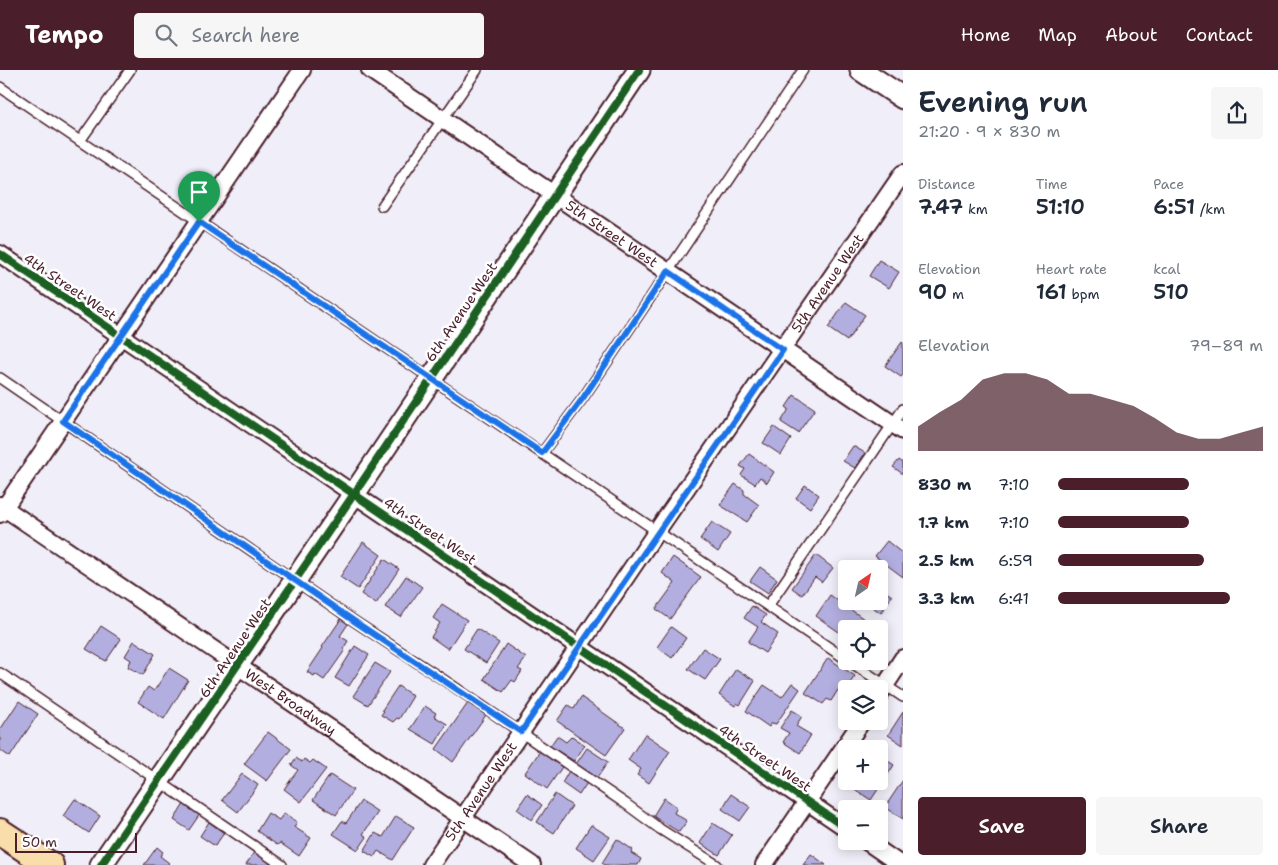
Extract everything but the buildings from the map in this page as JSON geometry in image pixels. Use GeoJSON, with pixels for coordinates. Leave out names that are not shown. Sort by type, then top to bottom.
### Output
{"type":"FeatureCollection","features":[{"type":"Feature","properties":{"kind":"main road"},"geometry":{"type":"LineString","coordinates":[[0,832],[50,865]]}},
{"type":"Feature","properties":{"kind":"street"},"geometry":{"type":"LineString","coordinates":[[1,509],[302,70]]}},
{"type":"Feature","properties":{"kind":"street","name":"5th Street West"},"geometry":{"type":"LineString","coordinates":[[370,70],[898,427]]}},
{"type":"Feature","properties":{"kind":"street","name":"6th Avenue West"},"geometry":{"type":"LineString","coordinates":[[101,865],[296,581],[639,70]]}},
{"type":"Feature","properties":{"kind":"street"},"geometry":{"type":"LineString","coordinates":[[861,70],[903,98]]}},
{"type":"Feature","properties":{"kind":"street","name":"5th Avenue West"},"geometry":{"type":"LineString","coordinates":[[431,865],[903,173]]}},
{"type":"Feature","properties":{"kind":"street","name":"4th Street West"},"geometry":{"type":"LineString","coordinates":[[0,254],[838,822]]}},
{"type":"Feature","properties":{"kind":"street","name":"West Broadway"},"geometry":{"type":"LineString","coordinates":[[1,509],[532,865]]}},
{"type":"Feature","properties":{"kind":"street"},"geometry":{"type":"LineString","coordinates":[[888,681],[903,658]]}},
{"type":"Feature","properties":{"kind":"street"},"geometry":{"type":"LineString","coordinates":[[764,865],[856,730]]}},
{"type":"Feature","properties":{"kind":"street"},"geometry":{"type":"LineString","coordinates":[[880,850],[902,865]]}},
{"type":"Feature","properties":{"kind":"lane"},"geometry":{"type":"LineString","coordinates":[[80,141],[130,70]]}},
{"type":"Feature","properties":{"kind":"lane"},"geometry":{"type":"LineString","coordinates":[[382,206],[477,70]]}},
{"type":"Feature","properties":{"kind":"lane"},"geometry":{"type":"LineString","coordinates":[[542,453],[583,398],[803,70]]}},
{"type":"Feature","properties":{"kind":"lane"},"geometry":{"type":"LineString","coordinates":[[0,87],[838,654]]}},
{"type":"Feature","properties":{"kind":"lane"},"geometry":{"type":"LineString","coordinates":[[0,378],[296,581],[521,732],[660,829],[717,865]]}},
{"type":"Feature","properties":{"kind":"lane"},"geometry":{"type":"LineString","coordinates":[[768,606],[898,427],[903,408]]}},
{"type":"Feature","properties":{"kind":"lane"},"geometry":{"type":"LineString","coordinates":[[860,670],[871,680]]}},
{"type":"Feature","properties":{"kind":"lane"},"geometry":{"type":"LineString","coordinates":[[0,673],[282,865]]}},
{"type":"Feature","properties":{"kind":"lane"},"geometry":{"type":"LineString","coordinates":[[888,692],[903,697]]}},
{"type":"Feature","properties":{"kind":"cycle path"},"geometry":{"type":"LineString","coordinates":[[101,865],[354,494],[639,70]]}},
{"type":"Feature","properties":{"kind":"cycle path"},"geometry":{"type":"LineString","coordinates":[[0,254],[838,823]]}},
{"type":"Feature","properties":{"kind":"route"},"geometry":{"type":"LineString","coordinates":[[199,222],[542,453],[583,398],[668,271],[783,350],[657,531],[521,732],[354,621],[63,421],[199,222]]}}]}
